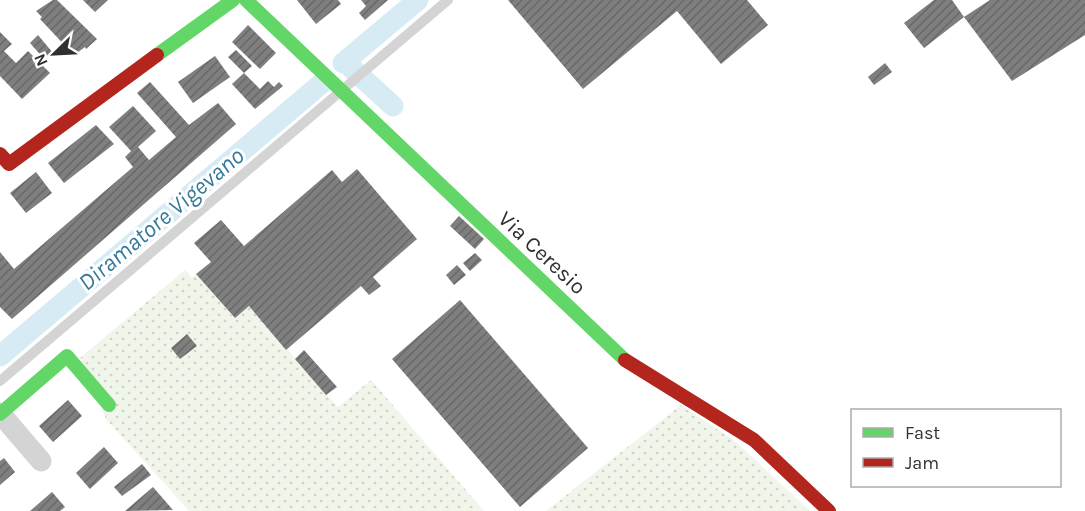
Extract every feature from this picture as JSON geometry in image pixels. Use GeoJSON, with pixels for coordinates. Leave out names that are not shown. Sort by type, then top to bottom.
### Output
{"type":"FeatureCollection","features":[{"type":"Feature","properties":{"kind":"street"},"geometry":{"type":"LineString","coordinates":[[0,154],[9,164],[233,0]]}},
{"type":"Feature","properties":{"kind":"street","name":"Via Ceresio"},"geometry":{"type":"LineString","coordinates":[[246,0],[347,87],[373,122],[628,363],[754,440],[829,511]]}},
{"type":"Feature","properties":{"kind":"street"},"geometry":{"type":"LineString","coordinates":[[41,461],[0,414],[67,356],[110,405]]}},
{"type":"Feature","properties":{"kind":"lane"},"geometry":{"type":"LineString","coordinates":[[0,381],[448,0]]}},
{"type":"Feature","properties":{"kind":"shaded area"},"geometry":{"type":"Polygon","coordinates":[[[185,270],[192,278],[196,274],[234,318],[249,306],[338,407],[371,380],[484,511],[189,511],[106,419],[80,358],[185,270]]]}},
{"type":"Feature","properties":{"kind":"shaded area"},"geometry":{"type":"Polygon","coordinates":[[[681,405],[735,441],[810,511],[546,511],[681,405]]]}},
{"type":"Feature","properties":{"kind":"building"},"geometry":{"type":"Polygon","coordinates":[[[53,0],[57,0],[97,39],[86,49],[85,47],[77,53],[70,51],[40,19],[42,17],[36,11],[53,0]]]}},
{"type":"Feature","properties":{"kind":"building"},"geometry":{"type":"Polygon","coordinates":[[[83,0],[108,0],[95,12],[83,0]]]}},
{"type":"Feature","properties":{"kind":"building"},"geometry":{"type":"Polygon","coordinates":[[[297,0],[338,0],[341,4],[316,24],[297,0]]]}},
{"type":"Feature","properties":{"kind":"building"},"geometry":{"type":"Polygon","coordinates":[[[361,0],[388,0],[365,20],[359,13],[366,6],[361,0]]]}},
{"type":"Feature","properties":{"kind":"building"},"geometry":{"type":"Polygon","coordinates":[[[508,0],[747,0],[768,25],[721,64],[677,11],[583,89],[508,0]]]}},
{"type":"Feature","properties":{"kind":"building"},"geometry":{"type":"Polygon","coordinates":[[[934,0],[952,0],[964,17],[924,48],[904,23],[934,0]]]}},
{"type":"Feature","properties":{"kind":"building"},"geometry":{"type":"Polygon","coordinates":[[[990,0],[1085,0],[1085,35],[1012,81],[964,17],[990,0]]]}},
{"type":"Feature","properties":{"kind":"building"},"geometry":{"type":"Polygon","coordinates":[[[248,25],[276,53],[260,69],[232,42],[248,25]]]}},
{"type":"Feature","properties":{"kind":"building"},"geometry":{"type":"Polygon","coordinates":[[[0,32],[12,44],[4,51],[16,63],[28,51],[50,73],[22,99],[0,76],[0,32]]]}},
{"type":"Feature","properties":{"kind":"building"},"geometry":{"type":"Polygon","coordinates":[[[38,35],[53,53],[45,60],[30,43],[38,35]]]}},
{"type":"Feature","properties":{"kind":"building"},"geometry":{"type":"Polygon","coordinates":[[[236,50],[252,66],[244,73],[228,57],[236,50]]]}},
{"type":"Feature","properties":{"kind":"building"},"geometry":{"type":"Polygon","coordinates":[[[215,56],[230,77],[193,103],[178,82],[215,56]]]}},
{"type":"Feature","properties":{"kind":"building"},"geometry":{"type":"Polygon","coordinates":[[[885,63],[892,72],[874,85],[868,77],[885,63]]]}},
{"type":"Feature","properties":{"kind":"building"},"geometry":{"type":"Polygon","coordinates":[[[244,73],[260,89],[268,81],[274,87],[279,82],[283,86],[255,109],[232,84],[244,73]]]}},
{"type":"Feature","properties":{"kind":"building"},"geometry":{"type":"Polygon","coordinates":[[[150,82],[189,125],[218,103],[236,124],[12,319],[0,307],[0,252],[14,269],[133,167],[125,157],[131,151],[109,127],[133,106],[156,131],[138,147],[149,160],[176,137],[137,93],[150,82]]]}},
{"type":"Feature","properties":{"kind":"building"},"geometry":{"type":"Polygon","coordinates":[[[96,125],[114,144],[64,183],[48,163],[96,125]]]}},
{"type":"Feature","properties":{"kind":"building"},"geometry":{"type":"Polygon","coordinates":[[[357,169],[417,239],[373,277],[381,286],[369,295],[361,286],[286,350],[249,306],[235,318],[196,274],[211,262],[194,243],[221,220],[244,246],[332,170],[342,182],[357,169]]]}},
{"type":"Feature","properties":{"kind":"building"},"geometry":{"type":"Polygon","coordinates":[[[36,172],[52,193],[26,213],[10,193],[36,172]]]}},
{"type":"Feature","properties":{"kind":"building"},"geometry":{"type":"Polygon","coordinates":[[[459,216],[484,239],[475,249],[450,226],[459,216]]]}},
{"type":"Feature","properties":{"kind":"building"},"geometry":{"type":"Polygon","coordinates":[[[475,253],[482,260],[470,271],[463,263],[475,253]]]}},
{"type":"Feature","properties":{"kind":"building"},"geometry":{"type":"Polygon","coordinates":[[[457,265],[466,275],[454,285],[446,275],[457,265]]]}},
{"type":"Feature","properties":{"kind":"building"},"geometry":{"type":"Polygon","coordinates":[[[460,300],[588,448],[520,507],[392,359],[460,300]]]}},
{"type":"Feature","properties":{"kind":"building"},"geometry":{"type":"Polygon","coordinates":[[[187,334],[197,346],[180,359],[171,348],[187,334]]]}},
{"type":"Feature","properties":{"kind":"building"},"geometry":{"type":"Polygon","coordinates":[[[304,350],[337,387],[326,395],[295,359],[304,350]]]}},
{"type":"Feature","properties":{"kind":"building"},"geometry":{"type":"Polygon","coordinates":[[[68,400],[82,416],[53,442],[39,426],[68,400]]]}},
{"type":"Feature","properties":{"kind":"building"},"geometry":{"type":"Polygon","coordinates":[[[104,447],[118,463],[90,489],[76,473],[104,447]]]}},
{"type":"Feature","properties":{"kind":"building"},"geometry":{"type":"Polygon","coordinates":[[[4,458],[15,472],[0,485],[0,461],[4,458]]]}},
{"type":"Feature","properties":{"kind":"building"},"geometry":{"type":"Polygon","coordinates":[[[142,464],[151,475],[122,496],[114,487],[142,464]]]}},
{"type":"Feature","properties":{"kind":"building"},"geometry":{"type":"Polygon","coordinates":[[[153,487],[173,510],[125,511],[153,487]]]}},
{"type":"Feature","properties":{"kind":"building"},"geometry":{"type":"Polygon","coordinates":[[[52,492],[65,507],[60,511],[30,511],[52,492]]]}},
{"type":"Feature","properties":{"kind":"waterway","name":"Diramatore Vigevano"},"geometry":{"type":"LineString","coordinates":[[343,63],[418,0]]}},
{"type":"Feature","properties":{"kind":"waterway"},"geometry":{"type":"LineString","coordinates":[[345,62],[393,106]]}},
{"type":"Feature","properties":{"kind":"waterway","name":"Diramatore Vigevano"},"geometry":{"type":"LineString","coordinates":[[0,356],[322,83]]}},
{"type":"Feature","properties":{"kind":"traffic: fast"},"geometry":{"type":"LineString","coordinates":[[157,55],[233,0]]}},
{"type":"Feature","properties":{"kind":"traffic: fast"},"geometry":{"type":"LineString","coordinates":[[246,0],[625,360]]}},
{"type":"Feature","properties":{"kind":"traffic: fast"},"geometry":{"type":"LineString","coordinates":[[0,414],[67,356],[109,405]]}},
{"type":"Feature","properties":{"kind":"traffic: jam"},"geometry":{"type":"LineString","coordinates":[[0,154],[9,164],[157,55]]}},
{"type":"Feature","properties":{"kind":"traffic: jam"},"geometry":{"type":"LineString","coordinates":[[625,360],[754,440],[829,511]]}}]}
